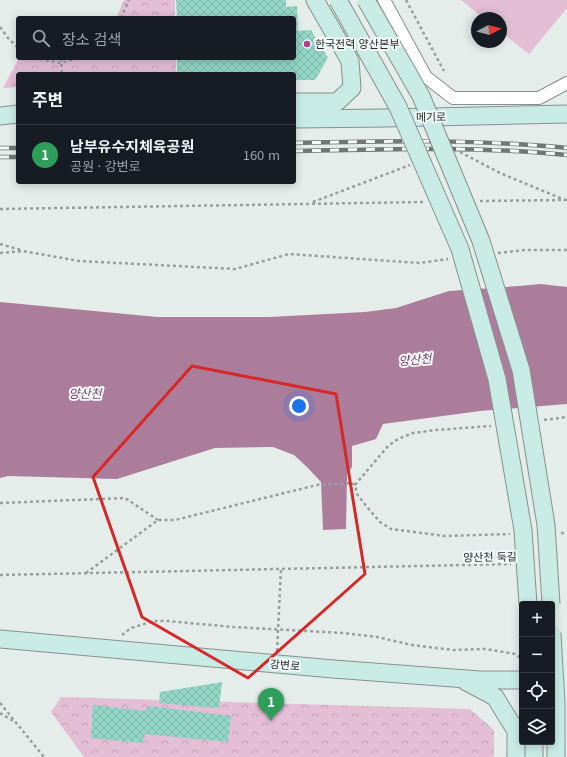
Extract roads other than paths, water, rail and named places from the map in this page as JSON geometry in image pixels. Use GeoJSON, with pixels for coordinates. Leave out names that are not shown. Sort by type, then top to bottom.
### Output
{"type":"FeatureCollection","features":[{"type":"Feature","properties":{"kind":"main road"},"geometry":{"type":"LineString","coordinates":[[296,102],[337,102],[352,88],[350,61],[315,0]]}},
{"type":"Feature","properties":{"kind":"main road"},"geometry":{"type":"LineString","coordinates":[[338,0],[398,107],[460,249],[498,379],[524,530],[528,601]]}},
{"type":"Feature","properties":{"kind":"main road"},"geometry":{"type":"LineString","coordinates":[[366,0],[421,96],[481,241],[521,370],[546,525],[550,601]]}},
{"type":"Feature","properties":{"kind":"main road"},"geometry":{"type":"LineString","coordinates":[[0,116],[16,114]]}},
{"type":"Feature","properties":{"kind":"main road","name":"메기로"},"geometry":{"type":"LineString","coordinates":[[296,119],[567,114]]}},
{"type":"Feature","properties":{"kind":"main road"},"geometry":{"type":"LineString","coordinates":[[0,119],[16,120]]}},
{"type":"Feature","properties":{"kind":"main road"},"geometry":{"type":"LineString","coordinates":[[552,637],[556,704],[556,757]]}},
{"type":"Feature","properties":{"kind":"main road","name":"강변로"},"geometry":{"type":"LineString","coordinates":[[0,639],[325,668],[462,678],[519,680]]}},
{"type":"Feature","properties":{"kind":"main road"},"geometry":{"type":"LineString","coordinates":[[462,678],[495,698],[516,731],[516,757]]}},
{"type":"Feature","properties":{"kind":"main road"},"geometry":{"type":"LineString","coordinates":[[555,680],[567,680]]}},
{"type":"Feature","properties":{"kind":"main road"},"geometry":{"type":"LineString","coordinates":[[534,745],[534,757]]}},
{"type":"Feature","properties":{"kind":"street"},"geometry":{"type":"LineString","coordinates":[[384,0],[426,77],[453,98],[539,98],[567,83]]}},
{"type":"Feature","properties":{"kind":"water","name":"양산천"},"geometry":{"type":"Polygon","coordinates":[[[541,284],[567,287],[567,404],[480,411],[383,424],[376,439],[352,446],[352,467],[347,474],[346,529],[323,530],[321,482],[294,455],[273,447],[215,448],[117,479],[8,476],[0,478],[0,302],[157,317],[270,317],[365,312],[396,308],[449,291],[541,284]]]}},
{"type":"Feature","properties":{"kind":"railway"},"geometry":{"type":"LineString","coordinates":[[296,143],[396,141],[465,142],[567,148]]}},
{"type":"Feature","properties":{"kind":"railway"},"geometry":{"type":"LineString","coordinates":[[0,148],[16,148]]}},
{"type":"Feature","properties":{"kind":"railway"},"geometry":{"type":"LineString","coordinates":[[296,151],[465,149],[567,155]]}},
{"type":"Feature","properties":{"kind":"railway"},"geometry":{"type":"LineString","coordinates":[[0,157],[16,157]]}},
{"type":"Feature","properties":{"kind":"place","name":"한국전력 양산본부"},"geometry":{"type":"Point","coordinates":[307,44]}},
{"type":"Feature","properties":{"kind":"place","name":"남부유수지체육공원"},"geometry":{"type":"Point","coordinates":[271,721]}}]}
